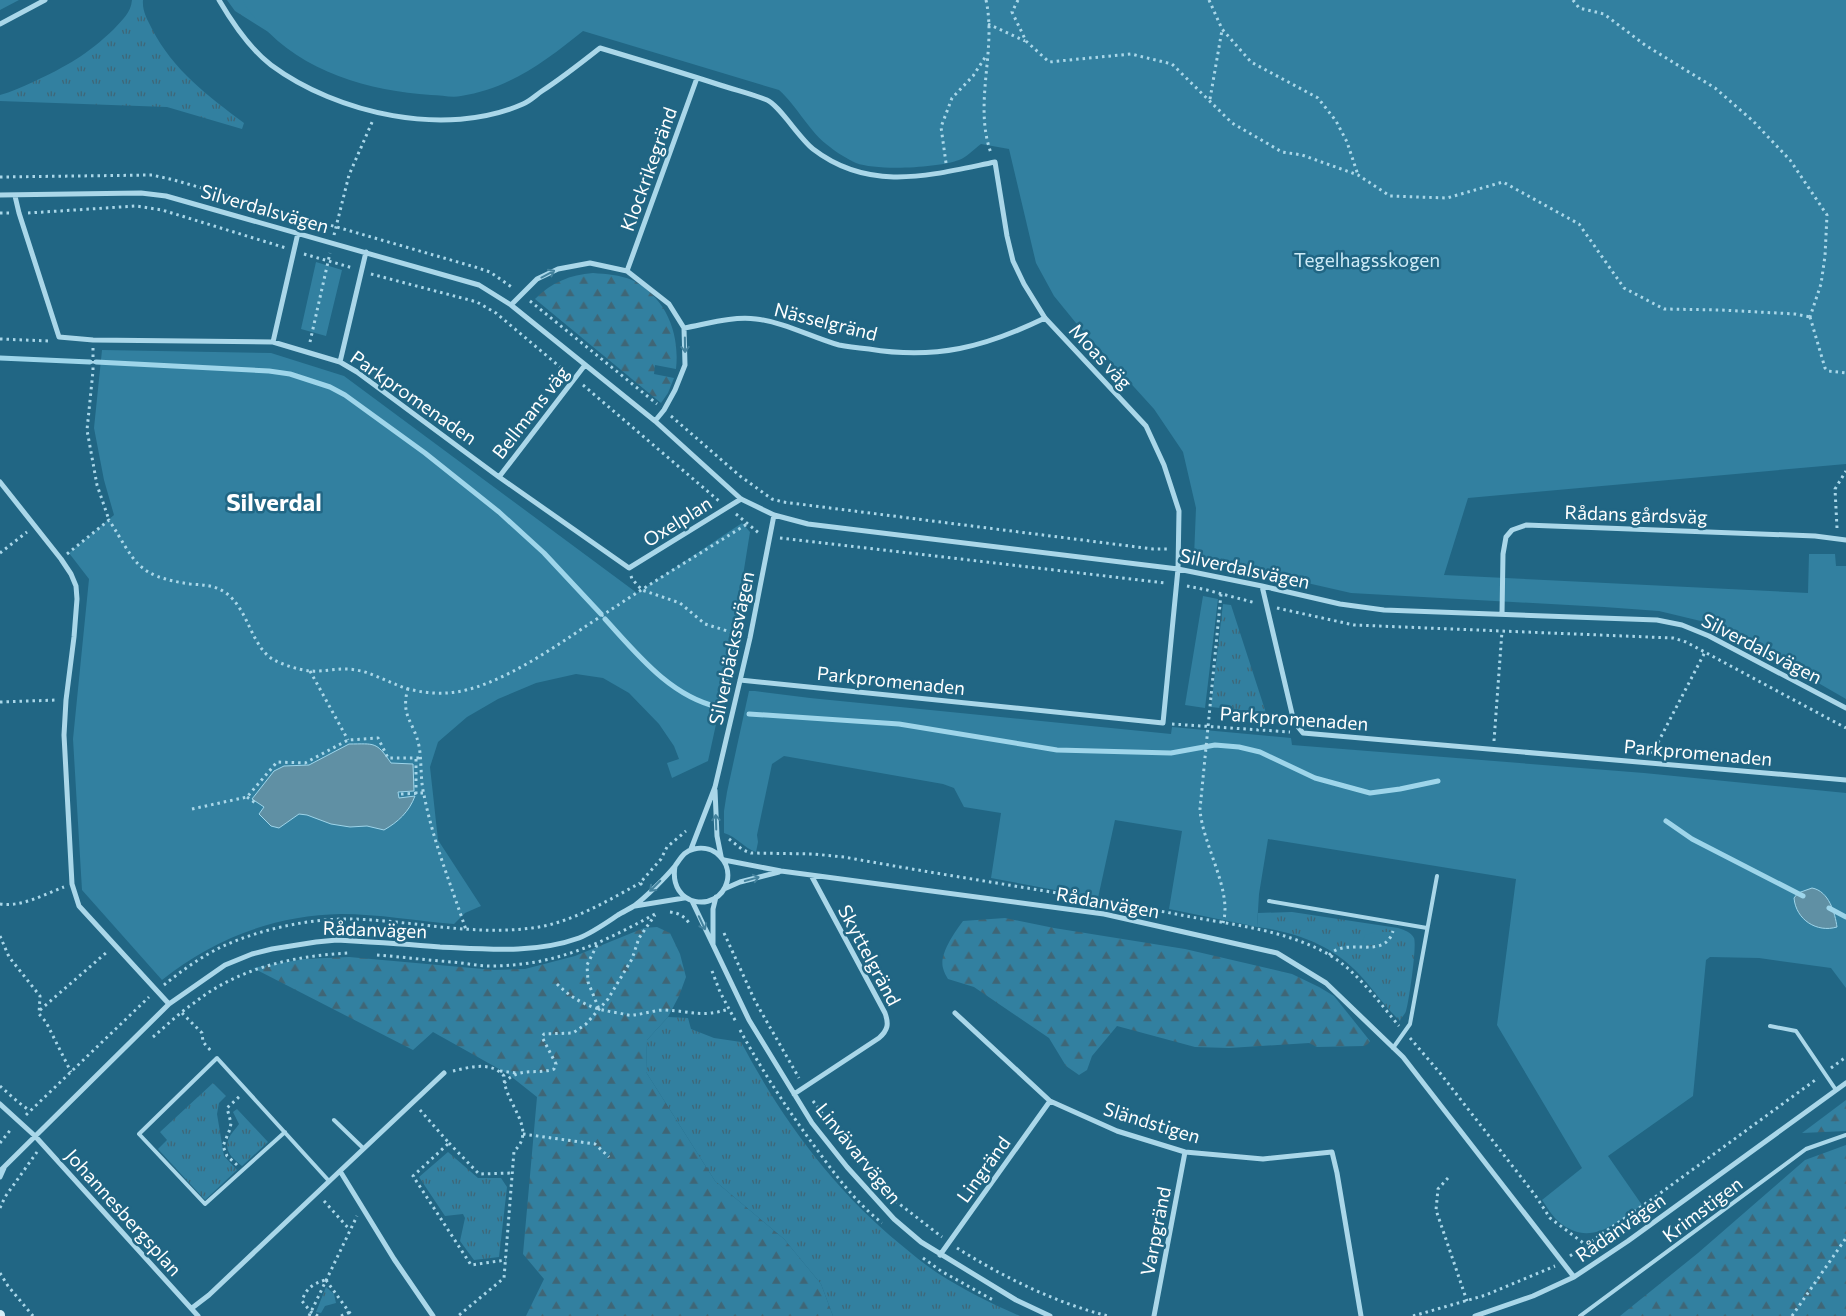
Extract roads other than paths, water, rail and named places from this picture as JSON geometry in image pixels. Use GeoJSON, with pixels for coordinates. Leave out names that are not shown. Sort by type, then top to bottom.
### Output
{"type":"FeatureCollection","features":[{"type":"Feature","properties":{"kind":"street"},"geometry":{"type":"LineString","coordinates":[[0,24],[45,0]]}},
{"type":"Feature","properties":{"kind":"street"},"geometry":{"type":"LineString","coordinates":[[219,0],[235,26],[250,45],[270,64],[294,80],[320,93],[376,113],[421,120],[465,119],[495,113],[525,103],[600,48],[697,78]]}},
{"type":"Feature","properties":{"kind":"street","name":"Moas väg"},"geometry":{"type":"LineString","coordinates":[[697,78],[769,101],[799,136],[813,149],[833,162],[855,171],[877,177],[899,178],[924,176],[995,162],[1007,236],[1013,261],[1024,284],[1045,318],[1146,426],[1164,465],[1179,511],[1177,585],[1163,723]]}},
{"type":"Feature","properties":{"kind":"street","name":"Klockrikegränd"},"geometry":{"type":"LineString","coordinates":[[627,271],[697,78]]}},
{"type":"Feature","properties":{"kind":"street","name":"Silverdalsvägen"},"geometry":{"type":"LineString","coordinates":[[0,195],[141,193],[166,196],[480,285],[511,305],[655,421],[741,499],[774,515],[808,524],[1178,569],[1340,604],[1375,608],[1657,620],[1682,625],[1709,636],[1846,708]]}},
{"type":"Feature","properties":{"kind":"street","name":"Parkpromenaden"},"geometry":{"type":"LineString","coordinates":[[15,196],[58,337],[93,340],[273,342],[340,362],[357,372],[499,477],[629,568]]}},
{"type":"Feature","properties":{"kind":"street"},"geometry":{"type":"LineString","coordinates":[[273,342],[298,233]]}},
{"type":"Feature","properties":{"kind":"street"},"geometry":{"type":"LineString","coordinates":[[340,362],[363,272],[366,252]]}},
{"type":"Feature","properties":{"kind":"street"},"geometry":{"type":"LineString","coordinates":[[511,305],[537,279],[558,269],[590,263],[627,271],[669,304],[684,328],[685,365],[675,390],[664,410],[655,421]]}},
{"type":"Feature","properties":{"kind":"street","name":"Nässelgränd"},"geometry":{"type":"LineString","coordinates":[[684,328],[735,319],[756,319],[840,345],[883,352],[926,354],[985,344],[1045,318]]}},
{"type":"Feature","properties":{"kind":"street","name":"Bellmans väg"},"geometry":{"type":"LineString","coordinates":[[499,477],[586,365]]}},
{"type":"Feature","properties":{"kind":"street"},"geometry":{"type":"LineString","coordinates":[[0,482],[61,559],[76,586],[77,600],[64,735],[72,884],[79,906],[169,1004]]}},
{"type":"Feature","properties":{"kind":"street","name":"Oxelplan"},"geometry":{"type":"LineString","coordinates":[[629,568],[741,499]]}},
{"type":"Feature","properties":{"kind":"street","name":"Silverbäckssvägen"},"geometry":{"type":"LineString","coordinates":[[692,849],[715,787],[750,638],[774,515]]}},
{"type":"Feature","properties":{"kind":"street","name":"Rådans gårdsväg"},"geometry":{"type":"LineString","coordinates":[[1502,614],[1503,554],[1506,537],[1512,530],[1526,525],[1815,536],[1846,540]]}},
{"type":"Feature","properties":{"kind":"street","name":"Parkpromenaden"},"geometry":{"type":"LineString","coordinates":[[1262,586],[1294,722],[1303,733],[1846,780]]}},
{"type":"Feature","properties":{"kind":"street","name":"Parkpromenaden"},"geometry":{"type":"LineString","coordinates":[[740,680],[1163,723]]}},
{"type":"Feature","properties":{"kind":"street","name":"Silverbäckssvägen"},"geometry":{"type":"LineString","coordinates":[[715,787],[717,836],[722,858]]}},
{"type":"Feature","properties":{"kind":"street","name":"Rådanvägen"},"geometry":{"type":"LineString","coordinates":[[0,1171],[169,1004],[225,965],[252,954],[272,949],[337,940],[491,950],[557,945],[580,938],[634,906],[675,866],[683,854],[692,849],[701,848],[710,849],[722,858],[782,871],[1104,914],[1277,952],[1326,983],[1402,1057],[1574,1277],[1628,1241],[1846,1083]]}},
{"type":"Feature","properties":{"kind":"street"},"geometry":{"type":"LineString","coordinates":[[722,858],[728,873],[724,889]]}},
{"type":"Feature","properties":{"kind":"street"},"geometry":{"type":"LineString","coordinates":[[675,866],[674,875],[677,889],[684,898]]}},
{"type":"Feature","properties":{"kind":"street","name":"Rådanvägen"},"geometry":{"type":"LineString","coordinates":[[634,906],[684,898],[701,902],[716,898],[724,889],[740,882],[782,871]]}},
{"type":"Feature","properties":{"kind":"street","name":"Skyttelgränd"},"geometry":{"type":"LineString","coordinates":[[794,1094],[879,1038],[888,1027],[885,1013],[811,876]]}},
{"type":"Feature","properties":{"kind":"street","name":"Linvävarvägen"},"geometry":{"type":"LineString","coordinates":[[713,945],[716,898]]}},
{"type":"Feature","properties":{"kind":"street","name":"Linvävarvägen"},"geometry":{"type":"LineString","coordinates":[[692,901],[749,1020],[812,1123],[854,1175],[894,1219],[921,1242],[1016,1300],[1050,1316]]}},
{"type":"Feature","properties":{"kind":"street","name":"Sländstigen"},"geometry":{"type":"LineString","coordinates":[[955,1013],[1050,1102],[1117,1131],[1185,1152],[1263,1159],[1332,1152],[1361,1316]]}},
{"type":"Feature","properties":{"kind":"street"},"geometry":{"type":"LineString","coordinates":[[192,1308],[209,1295],[444,1073]]}},
{"type":"Feature","properties":{"kind":"street","name":"Lingränd"},"geometry":{"type":"LineString","coordinates":[[940,1255],[1050,1102]]}},
{"type":"Feature","properties":{"kind":"street","name":"Johannesbergsplan"},"geometry":{"type":"LineString","coordinates":[[0,1104],[43,1144],[198,1316]]}},
{"type":"Feature","properties":{"kind":"street","name":"Varpgränd"},"geometry":{"type":"LineString","coordinates":[[1154,1316],[1185,1152]]}},
{"type":"Feature","properties":{"kind":"street","name":"Rådanvägen"},"geometry":{"type":"LineString","coordinates":[[0,1177],[6,1166]]}},
{"type":"Feature","properties":{"kind":"street"},"geometry":{"type":"LineString","coordinates":[[340,1171],[433,1316]]}},
{"type":"Feature","properties":{"kind":"street"},"geometry":{"type":"LineString","coordinates":[[1475,1316],[1533,1296],[1574,1277]]}},
{"type":"Feature","properties":{"kind":"lane"},"geometry":{"type":"LineString","coordinates":[[1393,1048],[1410,1024],[1437,876]]}},
{"type":"Feature","properties":{"kind":"lane"},"geometry":{"type":"LineString","coordinates":[[1269,902],[1427,928]]}},
{"type":"Feature","properties":{"kind":"lane"},"geometry":{"type":"LineString","coordinates":[[1770,1026],[1796,1031],[1836,1090]]}},
{"type":"Feature","properties":{"kind":"lane"},"geometry":{"type":"LineString","coordinates":[[285,1132],[205,1204],[139,1134],[217,1058],[285,1132],[329,1181]]}},
{"type":"Feature","properties":{"kind":"lane"},"geometry":{"type":"LineString","coordinates":[[334,1120],[363,1148]]}},
{"type":"Feature","properties":{"kind":"lane","name":"Krimstigen"},"geometry":{"type":"LineString","coordinates":[[1580,1316],[1806,1149],[1846,1135]]}},
{"type":"Feature","properties":{"kind":"waterway"},"geometry":{"type":"LineString","coordinates":[[0,358],[90,362]]}},
{"type":"Feature","properties":{"kind":"waterway"},"geometry":{"type":"LineString","coordinates":[[96,362],[269,371],[290,374],[330,387],[345,395],[425,453],[499,512],[544,553],[601,614]]}},
{"type":"Feature","properties":{"kind":"waterway"},"geometry":{"type":"LineString","coordinates":[[605,619],[642,659],[670,684],[685,694],[718,707]]}},
{"type":"Feature","properties":{"kind":"waterway"},"geometry":{"type":"LineString","coordinates":[[749,714],[899,724],[1057,750],[1171,753],[1215,745],[1239,747],[1260,752],[1315,778],[1370,793],[1438,781]]}},
{"type":"Feature","properties":{"kind":"waterway"},"geometry":{"type":"LineString","coordinates":[[1666,821],[1692,839],[1803,896]]}},
{"type":"Feature","properties":{"kind":"waterway"},"geometry":{"type":"LineString","coordinates":[[1829,908],[1846,917]]}},
{"type":"Feature","properties":{"kind":"district","name":"Silverdal"},"geometry":{"type":"Point","coordinates":[274,501]}},
{"type":"Feature","properties":{"kind":"park label","name":"Tegelhagsskogen"},"geometry":{"type":"Point","coordinates":[1367,259]}}]}
